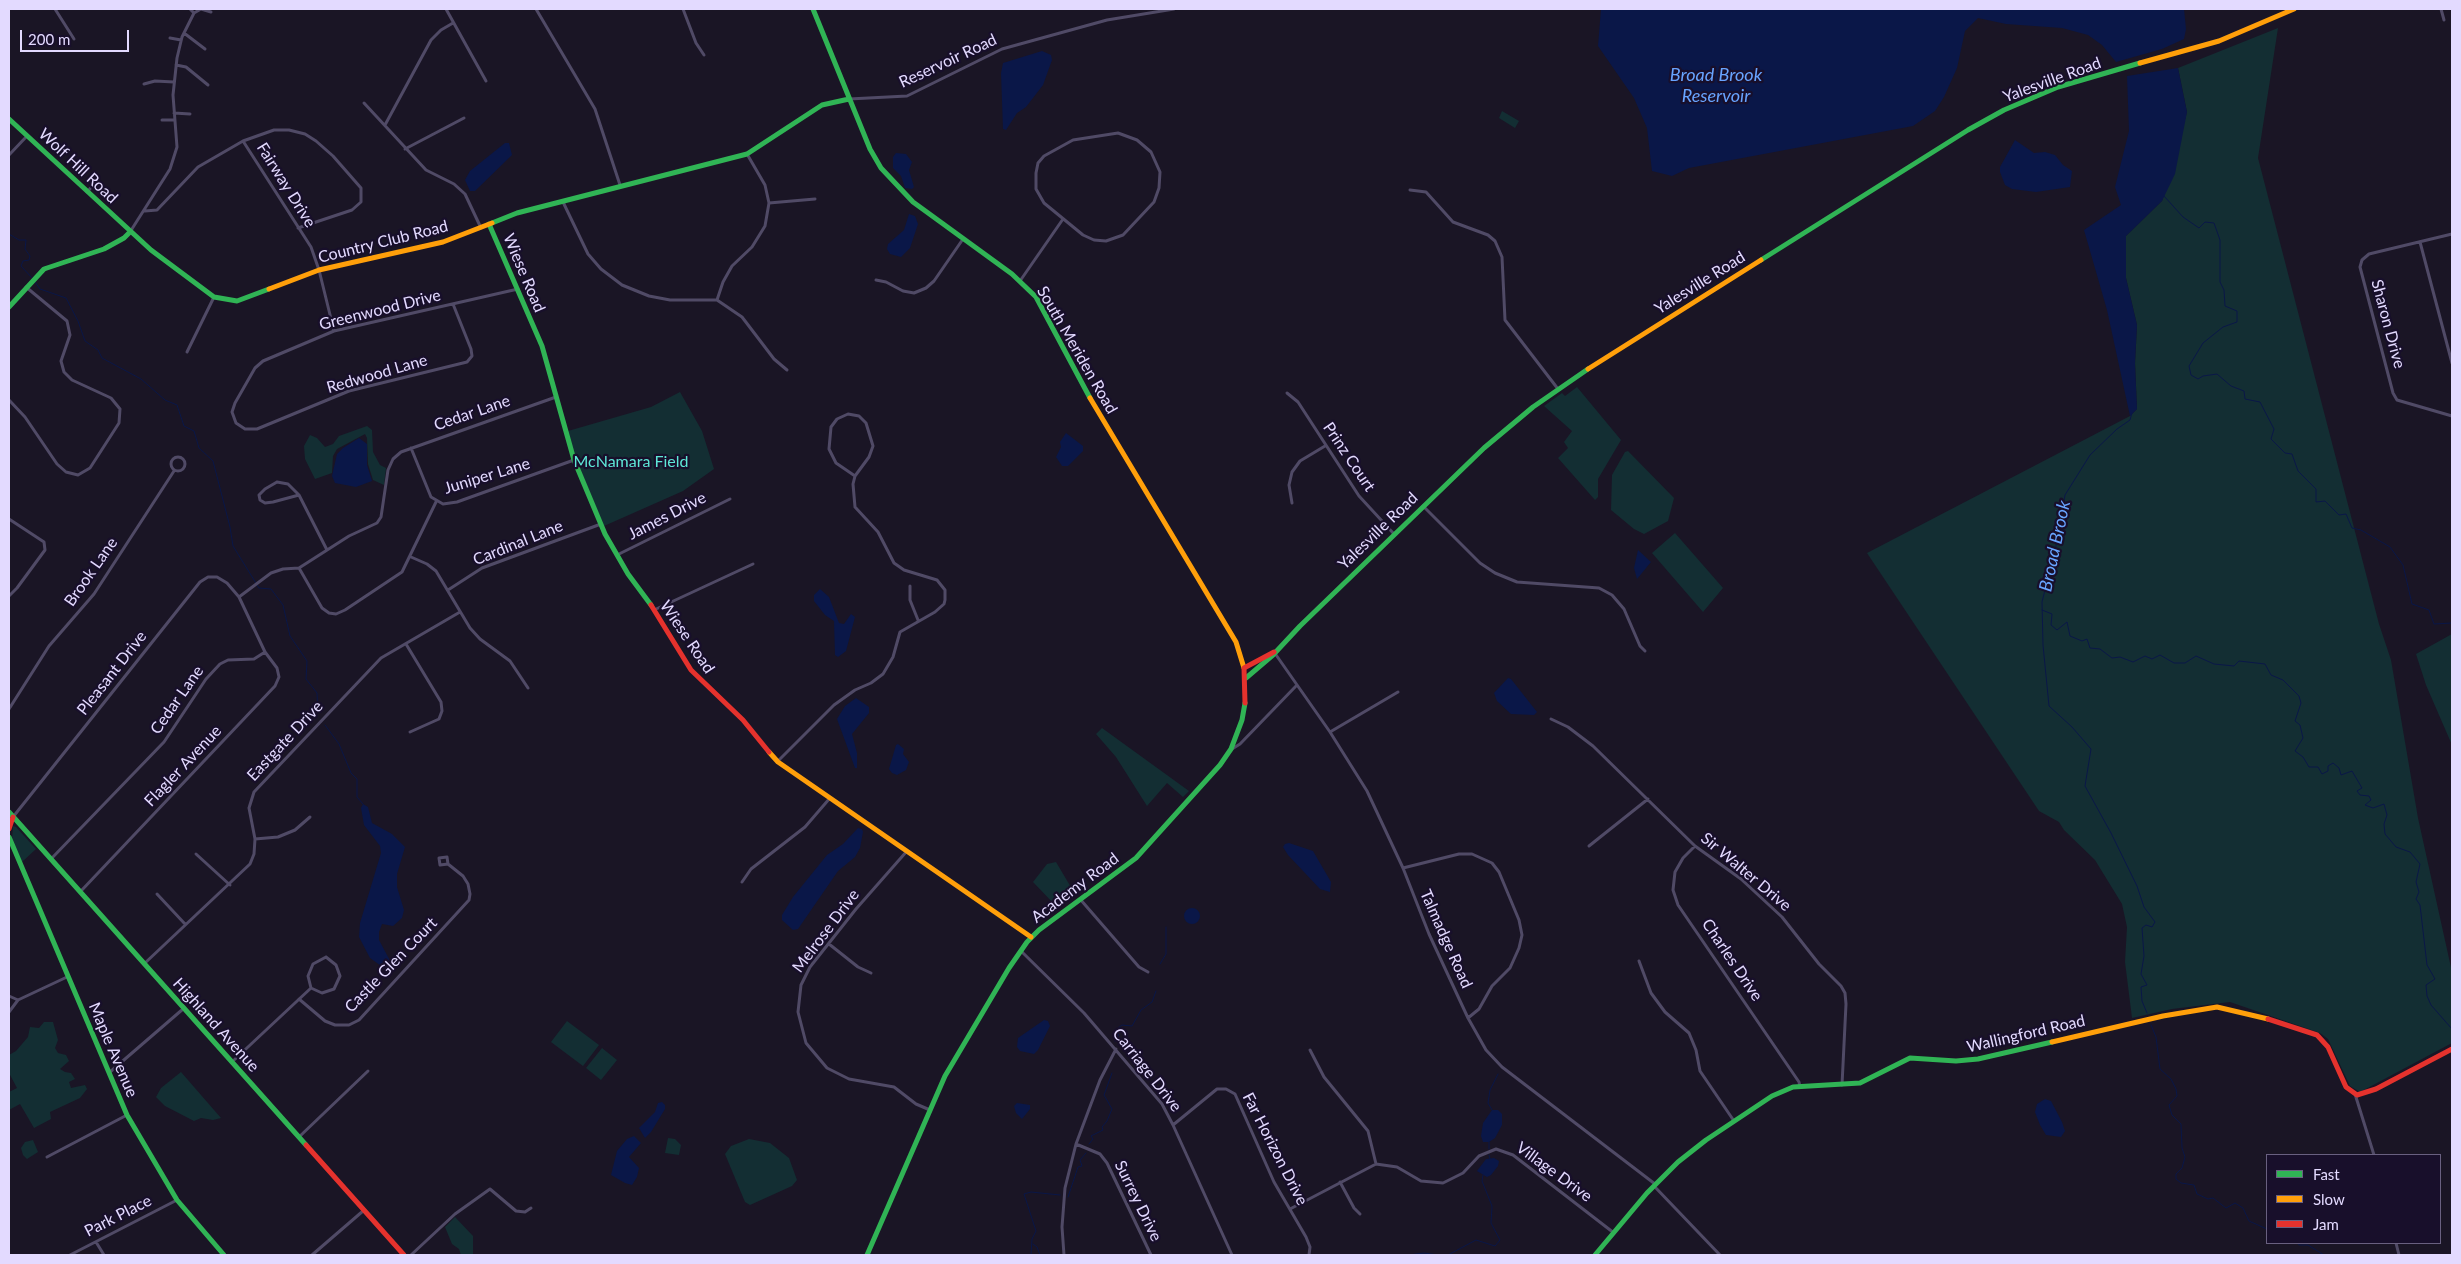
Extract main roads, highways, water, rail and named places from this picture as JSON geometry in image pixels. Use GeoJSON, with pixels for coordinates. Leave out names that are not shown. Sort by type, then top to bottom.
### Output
{"type":"FeatureCollection","features":[{"type":"Feature","properties":{"kind":"main road","name":"South Meriden Road"},"geometry":{"type":"LineString","coordinates":[[812,9],[870,149],[888,176],[913,202],[1020,281],[1040,302],[1081,383],[1236,642],[1246,678],[1244,710],[1231,749]]}},
{"type":"Feature","properties":{"kind":"main road","name":"Yalesville Road"},"geometry":{"type":"LineString","coordinates":[[1246,678],[1265,662],[1423,505],[1498,435],[1558,389],[1813,226],[2004,110],[2058,87],[2208,45],[2248,30],[2294,9]]}},
{"type":"Feature","properties":{"kind":"main road","name":"Country Club Road"},"geometry":{"type":"LineString","coordinates":[[130,232],[214,297],[237,301],[319,270],[444,242],[517,213],[620,185],[716,164],[747,154],[822,105],[849,99]]}},
{"type":"Feature","properties":{"kind":"main road","name":"Wolf Hill Road"},"geometry":{"type":"LineString","coordinates":[[9,119],[130,232]]}},
{"type":"Feature","properties":{"kind":"main road","name":"Wiese Road"},"geometry":{"type":"LineString","coordinates":[[489,224],[542,346],[574,460],[601,524],[616,555],[654,610],[691,670],[743,720],[778,762],[1032,937]]}},
{"type":"Feature","properties":{"kind":"main road"},"geometry":{"type":"LineString","coordinates":[[9,307],[36,277],[53,265],[104,249],[124,238],[130,232]]}},
{"type":"Feature","properties":{"kind":"main road","name":"Yalesville Road"},"geometry":{"type":"LineString","coordinates":[[1244,668],[1274,652]]}},
{"type":"Feature","properties":{"kind":"main road","name":"Academy Road"},"geometry":{"type":"LineString","coordinates":[[867,1255],[930,1110],[959,1050],[1021,951],[1032,937],[1140,854],[1220,764],[1231,749]]}},
{"type":"Feature","properties":{"kind":"main road"},"geometry":{"type":"LineString","coordinates":[[9,829],[10,816]]}},
{"type":"Feature","properties":{"kind":"main road","name":"Highland Avenue"},"geometry":{"type":"LineString","coordinates":[[10,816],[81,891],[183,1009],[233,1061],[404,1255]]}},
{"type":"Feature","properties":{"kind":"main road","name":"Maple Avenue"},"geometry":{"type":"LineString","coordinates":[[9,837],[127,1115],[177,1200],[224,1255]]}},
{"type":"Feature","properties":{"kind":"main road","name":"Wallingford Road"},"geometry":{"type":"LineString","coordinates":[[1595,1255],[1654,1185],[1691,1150],[1778,1092],[1800,1087],[1842,1085],[1870,1079],[1910,1058],[1956,1061],[1978,1059],[2163,1016],[2217,1007],[2236,1010],[2317,1035],[2328,1047],[2344,1082],[2355,1094],[2370,1092],[2452,1049]]}},
{"type":"Feature","properties":{"kind":"water","name":"Broad Brook Reservoir"},"geometry":{"type":"Polygon","coordinates":[[[1601,9],[2184,9],[2186,29],[2184,39],[2162,49],[2116,62],[2102,45],[2088,35],[2062,28],[2006,24],[1978,18],[1965,31],[1957,68],[1944,97],[1935,111],[1913,126],[1689,168],[1672,176],[1652,171],[1647,128],[1634,98],[1598,46],[1601,9]]]}},
{"type":"Feature","properties":{"kind":"water"},"geometry":{"type":"Polygon","coordinates":[[[1042,51],[1051,55],[1052,60],[1043,85],[1026,107],[1017,113],[1006,130],[1003,129],[1001,73],[1003,63],[1042,51]]]}},
{"type":"Feature","properties":{"kind":"water"},"geometry":{"type":"Polygon","coordinates":[[[2178,68],[2187,112],[2175,174],[2162,201],[2126,236],[2126,278],[2137,325],[2135,363],[2137,409],[2130,416],[2107,310],[2084,230],[2121,205],[2115,187],[2129,131],[2127,76],[2178,68]]]}},
{"type":"Feature","properties":{"kind":"water"},"geometry":{"type":"Polygon","coordinates":[[[2015,140],[2034,153],[2045,152],[2055,155],[2063,165],[2072,171],[2070,187],[2036,192],[2012,189],[2005,185],[2000,167],[2015,140]]]}},
{"type":"Feature","properties":{"kind":"water"},"geometry":{"type":"Polygon","coordinates":[[[505,143],[509,143],[512,155],[475,191],[470,191],[465,180],[470,171],[505,143]]]}},
{"type":"Feature","properties":{"kind":"water"},"geometry":{"type":"Polygon","coordinates":[[[896,153],[906,154],[912,162],[909,170],[914,187],[912,189],[905,188],[901,176],[893,168],[893,157],[896,153]]]}},
{"type":"Feature","properties":{"kind":"water"},"geometry":{"type":"Polygon","coordinates":[[[909,214],[915,216],[918,224],[910,248],[901,257],[890,254],[887,249],[888,244],[904,230],[909,214]]]}},
{"type":"Feature","properties":{"kind":"water"},"geometry":{"type":"Polygon","coordinates":[[[1066,433],[1083,446],[1083,451],[1068,466],[1062,466],[1056,457],[1061,447],[1060,442],[1066,433]]]}},
{"type":"Feature","properties":{"kind":"water"},"geometry":{"type":"Polygon","coordinates":[[[359,438],[367,444],[367,465],[372,481],[356,487],[335,483],[332,476],[337,454],[359,438]]]}},
{"type":"Feature","properties":{"kind":"water"},"geometry":{"type":"Polygon","coordinates":[[[1638,550],[1651,562],[1637,579],[1634,568],[1638,550]]]}},
{"type":"Feature","properties":{"kind":"water"},"geometry":{"type":"Polygon","coordinates":[[[820,589],[829,597],[839,623],[844,624],[851,614],[855,617],[846,651],[838,657],[835,655],[834,621],[825,615],[814,601],[814,595],[820,589]]]}},
{"type":"Feature","properties":{"kind":"water"},"geometry":{"type":"Polygon","coordinates":[[[1508,678],[1511,679],[1537,712],[1534,715],[1511,714],[1497,701],[1494,693],[1508,678]]]}},
{"type":"Feature","properties":{"kind":"water"},"geometry":{"type":"Polygon","coordinates":[[[856,698],[869,707],[869,713],[852,734],[857,753],[857,768],[855,768],[837,719],[845,706],[856,698]]]}},
{"type":"Feature","properties":{"kind":"water"},"geometry":{"type":"Polygon","coordinates":[[[898,744],[904,749],[903,754],[909,762],[906,770],[897,775],[889,769],[896,745],[898,744]]]}},
{"type":"Feature","properties":{"kind":"water"},"geometry":{"type":"Polygon","coordinates":[[[363,804],[368,807],[372,823],[392,834],[405,847],[397,874],[397,887],[404,910],[402,918],[393,926],[382,924],[379,932],[379,940],[395,970],[391,973],[370,958],[359,937],[360,923],[381,853],[380,846],[364,825],[361,808],[363,804]]]}},
{"type":"Feature","properties":{"kind":"water"},"geometry":{"type":"Polygon","coordinates":[[[858,828],[862,829],[863,832],[860,848],[855,857],[838,871],[798,929],[793,930],[782,920],[782,915],[793,897],[827,855],[843,844],[858,828]]]}},
{"type":"Feature","properties":{"kind":"water"},"geometry":{"type":"Polygon","coordinates":[[[1289,843],[1313,851],[1331,882],[1330,892],[1320,889],[1288,855],[1283,847],[1289,843]]]}},
{"type":"Feature","properties":{"kind":"water"},"geometry":{"type":"Polygon","coordinates":[[[1192,908],[1198,910],[1200,916],[1198,922],[1192,924],[1186,922],[1184,916],[1186,910],[1192,908]]]}},
{"type":"Feature","properties":{"kind":"water"},"geometry":{"type":"Polygon","coordinates":[[[1044,1020],[1048,1021],[1050,1026],[1038,1050],[1034,1054],[1020,1051],[1017,1047],[1018,1038],[1044,1020]]]}},
{"type":"Feature","properties":{"kind":"water"},"geometry":{"type":"Polygon","coordinates":[[[2045,1099],[2051,1101],[2062,1122],[2065,1131],[2061,1137],[2046,1135],[2040,1125],[2035,1112],[2037,1104],[2045,1099]]]}},
{"type":"Feature","properties":{"kind":"water"},"geometry":{"type":"Polygon","coordinates":[[[662,1102],[665,1105],[665,1109],[651,1132],[645,1138],[639,1128],[655,1112],[658,1103],[662,1102]]]}},
{"type":"Feature","properties":{"kind":"water"},"geometry":{"type":"Polygon","coordinates":[[[1017,1103],[1030,1105],[1030,1109],[1022,1119],[1016,1113],[1014,1106],[1017,1103]]]}},
{"type":"Feature","properties":{"kind":"water"},"geometry":{"type":"Polygon","coordinates":[[[1492,1110],[1498,1110],[1502,1114],[1502,1125],[1495,1138],[1489,1142],[1483,1142],[1481,1136],[1483,1123],[1492,1110]]]}},
{"type":"Feature","properties":{"kind":"water"},"geometry":{"type":"Polygon","coordinates":[[[634,1136],[641,1143],[629,1157],[639,1168],[637,1177],[632,1185],[611,1175],[617,1151],[627,1139],[634,1136]]]}},
{"type":"Feature","properties":{"kind":"water"},"geometry":{"type":"Polygon","coordinates":[[[1494,1158],[1499,1161],[1498,1166],[1491,1175],[1487,1177],[1477,1171],[1486,1159],[1494,1158]]]}},
{"type":"Feature","properties":{"kind":"waterway"},"geometry":{"type":"LineString","coordinates":[[2164,196],[2183,217],[2199,228],[2205,222],[2214,223],[2220,240],[2220,282],[2224,290],[2225,306],[2237,311],[2237,322],[2223,327],[2203,343],[2189,366],[2191,375],[2198,379],[2203,376],[2217,374],[2231,386],[2244,391],[2245,399],[2260,402],[2274,429],[2271,439],[2285,453],[2292,454],[2298,471],[2316,489],[2316,502],[2325,501],[2339,515],[2346,514],[2352,528],[2361,530],[2390,547],[2403,565],[2412,604],[2429,610],[2434,624],[2452,623]]}},
{"type":"Feature","properties":{"kind":"waterway"},"geometry":{"type":"LineString","coordinates":[[9,234],[19,240],[26,240],[25,249],[30,256],[29,260],[23,261],[21,266],[33,279]]}},
{"type":"Feature","properties":{"kind":"waterway"},"geometry":{"type":"LineString","coordinates":[[35,282],[40,289],[66,298],[78,321],[85,341],[98,350],[102,358],[141,379],[165,400],[177,405],[184,426],[194,431],[199,448],[213,461],[233,546],[259,588],[271,589],[283,605],[290,636],[307,661],[306,679],[317,693],[318,712]]}},
{"type":"Feature","properties":{"kind":"waterway","name":"Broad Brook"},"geometry":{"type":"LineString","coordinates":[[2132,413],[2130,420],[2117,429],[2090,455],[2065,495],[2056,546],[2042,602],[2043,645],[2049,706],[2072,727],[2091,749],[2085,786],[2137,886],[2144,907],[2155,922],[2152,927],[2146,925],[2142,928],[2144,956],[2141,974],[2147,985],[2141,987],[2142,1001],[2147,1013]]}},
{"type":"Feature","properties":{"kind":"waterway"},"geometry":{"type":"LineString","coordinates":[[2042,610],[2052,614],[2051,625],[2057,630],[2067,622],[2070,636],[2082,641],[2087,639],[2090,648],[2100,649],[2112,658],[2120,657],[2133,662],[2145,656],[2152,659],[2160,655],[2174,663],[2185,663],[2196,656],[2214,664],[2234,666],[2239,661],[2265,664],[2271,675],[2283,680],[2299,696],[2301,703],[2295,721],[2300,725],[2303,738],[2295,751],[2303,757],[2309,767],[2318,767],[2322,774],[2328,771],[2328,766],[2333,763],[2339,768],[2341,775],[2352,771],[2362,788],[2357,791],[2360,795],[2369,796],[2371,800],[2365,805],[2373,808],[2384,804],[2387,815],[2384,824],[2385,834],[2396,847],[2410,852],[2420,864],[2416,882],[2419,892],[2416,899],[2420,905],[2427,965],[2435,979],[2426,985],[2427,996],[2431,1005],[2452,1029]]}},
{"type":"Feature","properties":{"kind":"waterway"},"geometry":{"type":"LineString","coordinates":[[325,725],[339,744],[351,773],[357,779],[357,797],[363,804]]}},
{"type":"Feature","properties":{"kind":"waterway"},"geometry":{"type":"LineString","coordinates":[[1160,964],[1166,954],[1166,927]]}},
{"type":"Feature","properties":{"kind":"waterway"},"geometry":{"type":"LineString","coordinates":[[1115,1041],[1119,1035],[1116,1032],[1118,1028],[1122,1025],[1132,1026],[1141,1010],[1152,1002],[1156,991]]}},
{"type":"Feature","properties":{"kind":"waterway","name":"Broad Brook"},"geometry":{"type":"LineString","coordinates":[[2151,1025],[2156,1037],[2160,1069],[2171,1079],[2176,1089],[2177,1096],[2169,1105],[2172,1115],[2181,1124],[2182,1148],[2185,1157],[2182,1168],[2176,1174],[2176,1179],[2181,1183],[2194,1185],[2197,1194],[2208,1199],[2213,1198],[2226,1208],[2235,1203],[2243,1208],[2249,1221],[2266,1229]]}},
{"type":"Feature","properties":{"kind":"waterway"},"geometry":{"type":"LineString","coordinates":[[1089,1144],[1093,1139],[1091,1136],[1103,1130],[1102,1127],[1112,1109],[1104,1095],[1112,1073]]}},
{"type":"Feature","properties":{"kind":"waterway"},"geometry":{"type":"LineString","coordinates":[[1492,1110],[1488,1103],[1490,1090],[1498,1074]]}},
{"type":"Feature","properties":{"kind":"waterway"},"geometry":{"type":"LineString","coordinates":[[1489,1142],[1489,1149]]}},
{"type":"Feature","properties":{"kind":"waterway"},"geometry":{"type":"LineString","coordinates":[[1068,1197],[1078,1167],[1082,1166],[1080,1160],[1086,1153]]}},
{"type":"Feature","properties":{"kind":"waterway"},"geometry":{"type":"LineString","coordinates":[[1489,1155],[1490,1159]]}},
{"type":"Feature","properties":{"kind":"waterway"},"geometry":{"type":"LineString","coordinates":[[1448,1255],[1476,1240],[1495,1246],[1500,1240],[1491,1223],[1492,1206],[1482,1181],[1483,1175]]}},
{"type":"Feature","properties":{"kind":"waterway"},"geometry":{"type":"LineString","coordinates":[[1031,1255],[1032,1239],[1036,1231],[1024,1194],[1031,1192],[1060,1195]]}},
{"type":"Feature","properties":{"kind":"waterway"},"geometry":{"type":"LineString","coordinates":[[1033,1244],[1037,1247],[1040,1255]]}},
{"type":"Feature","properties":{"kind":"waterway","name":"Broad Brook"},"geometry":{"type":"LineString","coordinates":[[2298,1244],[2308,1245],[2324,1255]]}},
{"type":"Feature","properties":{"kind":"waterway"},"geometry":{"type":"LineString","coordinates":[[1409,1255],[1424,1253],[1438,1255]]}},
{"type":"Feature","properties":{"kind":"park label","name":"McNamara Field"},"geometry":{"type":"Point","coordinates":[631,462]}}]}
